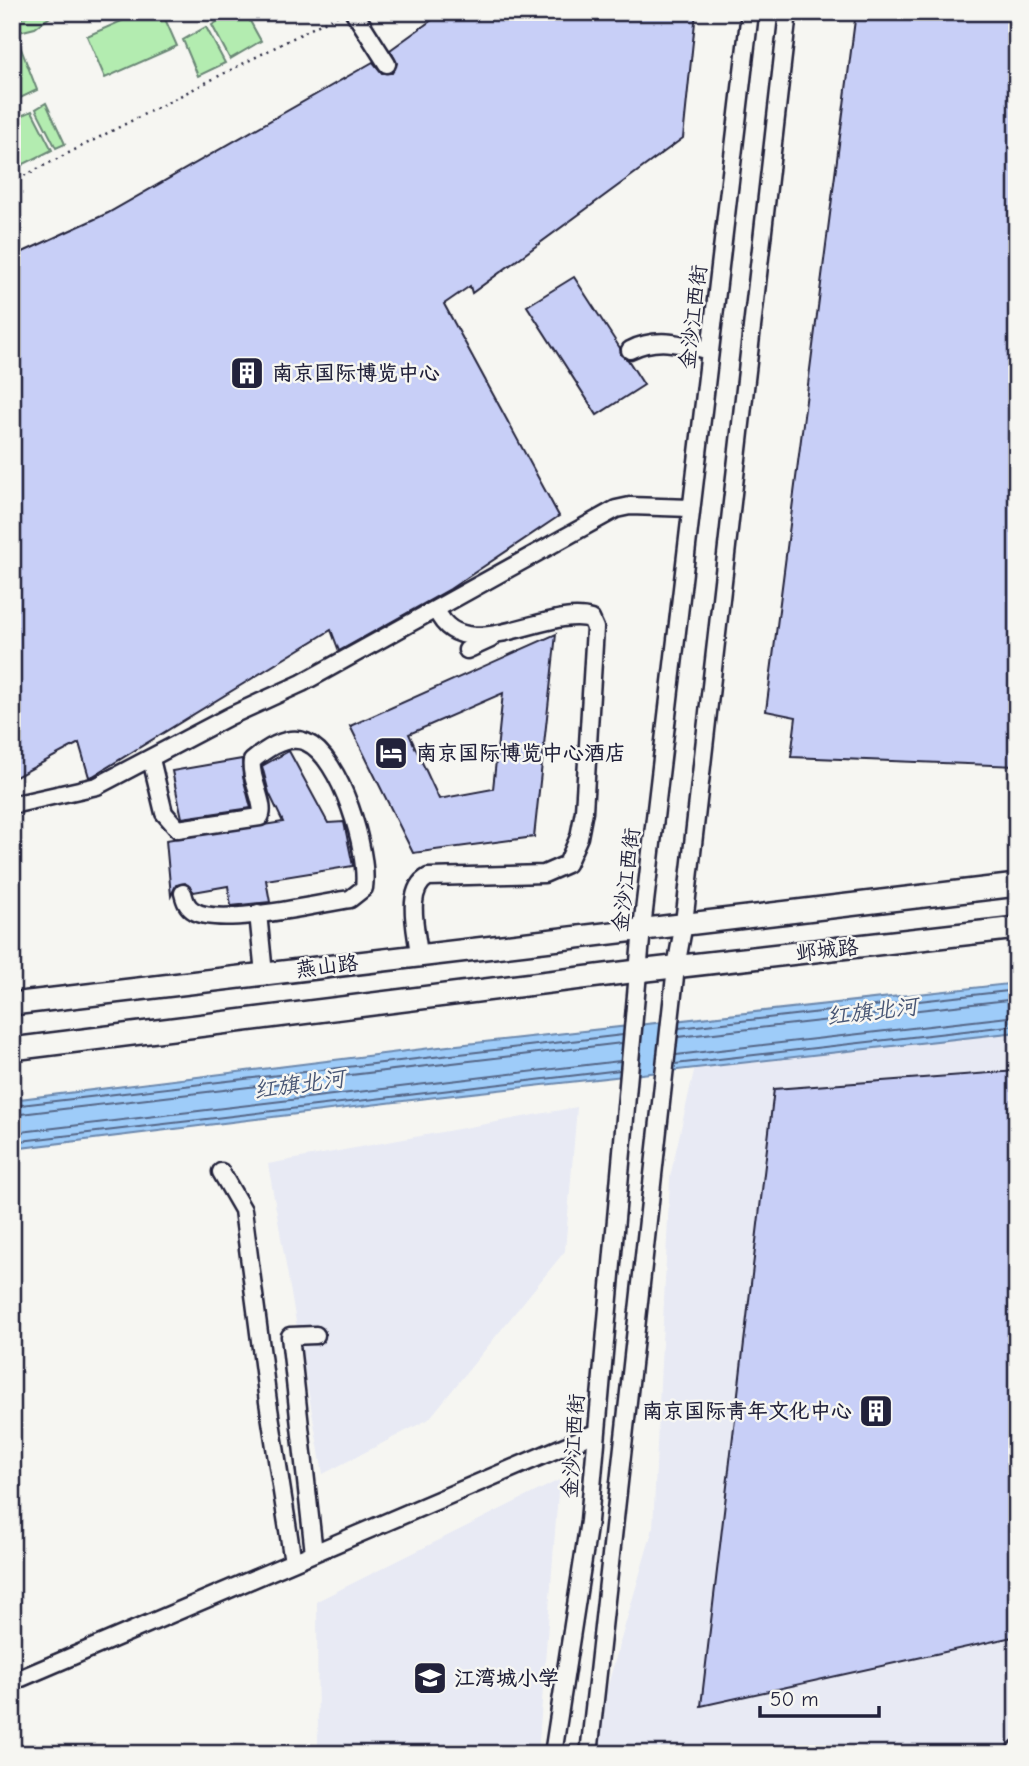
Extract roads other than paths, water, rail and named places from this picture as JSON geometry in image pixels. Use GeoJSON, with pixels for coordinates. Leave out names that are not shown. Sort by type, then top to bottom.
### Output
{"type":"FeatureCollection","features":[{"type":"Feature","properties":{"kind":"main road","name":"邺城路"},"geometry":{"type":"LineString","coordinates":[[642,928],[1017,885]]}},
{"type":"Feature","properties":{"kind":"main road","name":"燕山路"},"geometry":{"type":"LineString","coordinates":[[12,1004],[642,928]]}},
{"type":"Feature","properties":{"kind":"main road","name":"邺城路"},"geometry":{"type":"LineString","coordinates":[[638,971],[1017,928]]}},
{"type":"Feature","properties":{"kind":"main road","name":"燕山路"},"geometry":{"type":"LineString","coordinates":[[12,1049],[638,971]]}},
{"type":"Feature","properties":{"kind":"street"},"geometry":{"type":"LineString","coordinates":[[354,12],[387,64]]}},
{"type":"Feature","properties":{"kind":"street","name":"金沙江西街"},"geometry":{"type":"LineString","coordinates":[[552,1754],[589,1521],[642,928],[750,12]]}},
{"type":"Feature","properties":{"kind":"street"},"geometry":{"type":"LineString","coordinates":[[589,1754],[676,967],[684,923],[788,12]]}},
{"type":"Feature","properties":{"kind":"street"},"geometry":{"type":"LineString","coordinates":[[630,350],[643,343],[668,341],[710,351]]}},
{"type":"Feature","properties":{"kind":"street"},"geometry":{"type":"LineString","coordinates":[[12,805],[97,786],[230,716],[302,683],[437,611],[616,509],[654,506],[691,508]]}},
{"type":"Feature","properties":{"kind":"street"},"geometry":{"type":"LineString","coordinates":[[437,611],[453,630],[474,636],[503,633]]}},
{"type":"Feature","properties":{"kind":"street"},"geometry":{"type":"LineString","coordinates":[[419,955],[414,896],[420,881],[428,877],[544,874],[567,864],[579,837],[595,628],[591,619],[578,615],[562,616],[503,633],[467,650]]}},
{"type":"Feature","properties":{"kind":"street"},"geometry":{"type":"LineString","coordinates":[[151,759],[164,813],[178,830],[260,817],[263,808],[255,788],[252,761],[268,748],[288,741],[303,741],[318,750],[352,814],[364,855],[364,888],[350,899],[228,918],[201,915],[191,910],[183,893]]}},
{"type":"Feature","properties":{"kind":"street"},"geometry":{"type":"LineString","coordinates":[[258,913],[264,974]]}},
{"type":"Feature","properties":{"kind":"street"},"geometry":{"type":"LineString","coordinates":[[222,1172],[243,1210],[268,1402],[293,1562]]}},
{"type":"Feature","properties":{"kind":"street"},"geometry":{"type":"LineString","coordinates":[[314,1553],[289,1336],[316,1335]]}},
{"type":"Feature","properties":{"kind":"street"},"geometry":{"type":"LineString","coordinates":[[12,1682],[595,1433]]}},
{"type":"Feature","properties":{"kind":"street"},"geometry":{"type":"LineString","coordinates":[[1013,1754],[1017,1749]]}},
{"type":"Feature","properties":{"kind":"water","name":"红旗北河"},"geometry":{"type":"Polygon","coordinates":[[[1017,983],[1017,1032],[436,1097],[12,1149],[12,1100],[439,1047],[1017,983]]]}},
{"type":"Feature","properties":{"kind":"place","name":"南京国际博览中心"},"geometry":{"type":"Point","coordinates":[247,373]}},
{"type":"Feature","properties":{"kind":"place","name":"南京国际博览中心酒店"},"geometry":{"type":"Point","coordinates":[391,753]}},
{"type":"Feature","properties":{"kind":"place","name":"南京国际青年文化中心"},"geometry":{"type":"Point","coordinates":[876,1411]}},
{"type":"Feature","properties":{"kind":"place","name":"江湾城小学"},"geometry":{"type":"Point","coordinates":[430,1678]}}]}
